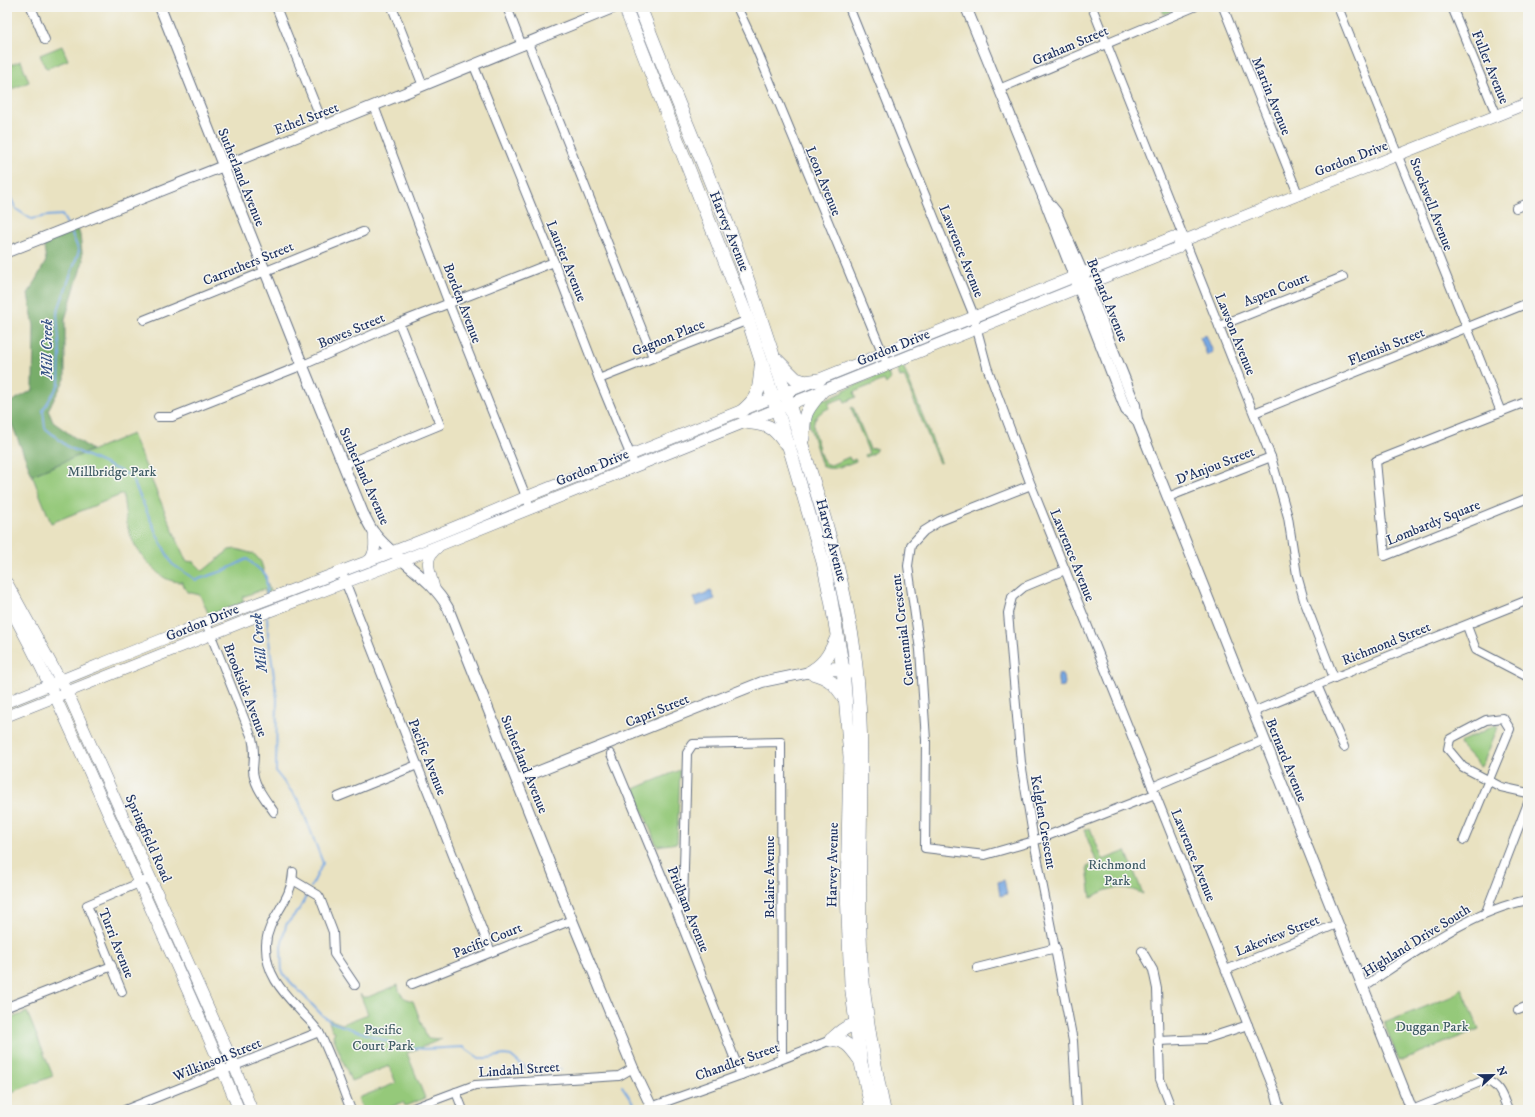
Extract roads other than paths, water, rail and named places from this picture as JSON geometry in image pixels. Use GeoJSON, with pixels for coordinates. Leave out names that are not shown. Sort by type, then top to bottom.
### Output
{"type":"FeatureCollection","features":[{"type":"Feature","properties":{"kind":"highway","name":"Harvey Avenue"},"geometry":{"type":"LineString","coordinates":[[625,7],[748,320],[768,360]]}},
{"type":"Feature","properties":{"kind":"highway","name":"Harvey Avenue"},"geometry":{"type":"LineString","coordinates":[[640,7],[732,238],[781,401],[790,450],[823,562],[843,669],[850,758],[847,917],[850,984],[861,1063],[872,1110]]}},
{"type":"Feature","properties":{"kind":"highway"},"geometry":{"type":"LineString","coordinates":[[790,450],[776,430],[743,417],[757,395],[768,360],[796,379],[820,385],[807,409],[804,420],[803,448]]}},
{"type":"Feature","properties":{"kind":"highway","name":"Harvey Avenue"},"geometry":{"type":"LineString","coordinates":[[781,401],[803,448],[824,514],[845,597],[853,640],[860,728],[862,787],[859,890],[862,979],[870,1036],[884,1110]]}},
{"type":"Feature","properties":{"kind":"highway"},"geometry":{"type":"LineString","coordinates":[[810,672],[827,659],[837,636]]}},
{"type":"Feature","properties":{"kind":"highway"},"geometry":{"type":"LineString","coordinates":[[810,672],[829,669],[843,669],[850,673],[857,682]]}},
{"type":"Feature","properties":{"kind":"highway"},"geometry":{"type":"LineString","coordinates":[[810,672],[826,678],[835,684],[846,701]]}},
{"type":"Feature","properties":{"kind":"highway"},"geometry":{"type":"LineString","coordinates":[[831,1040],[843,1030],[856,1025],[870,1036]]}},
{"type":"Feature","properties":{"kind":"highway"},"geometry":{"type":"LineString","coordinates":[[831,1040],[836,1039],[848,1044],[861,1063]]}},
{"type":"Feature","properties":{"kind":"main road","name":"Gordon Drive"},"geometry":{"type":"LineString","coordinates":[[7,716],[531,508],[633,461],[820,385],[882,354],[976,323],[1081,281],[1174,237],[1185,240],[1528,103]]}},
{"type":"Feature","properties":{"kind":"main road","name":"Gordon Drive"},"geometry":{"type":"LineString","coordinates":[[820,385],[888,366],[976,323]]}},
{"type":"Feature","properties":{"kind":"main road","name":"Gordon Drive"},"geometry":{"type":"LineString","coordinates":[[7,702],[206,622],[481,517],[526,497],[633,461]]}},
{"type":"Feature","properties":{"kind":"main road"},"geometry":{"type":"LineString","coordinates":[[369,561],[373,557],[375,548],[374,533]]}},
{"type":"Feature","properties":{"kind":"main road"},"geometry":{"type":"LineString","coordinates":[[434,588],[428,562],[431,552],[441,545]]}},
{"type":"Feature","properties":{"kind":"main road","name":"Springfield Road"},"geometry":{"type":"LineString","coordinates":[[7,583],[67,692],[151,878],[252,1110]]}},
{"type":"Feature","properties":{"kind":"main road","name":"Springfield Road"},"geometry":{"type":"LineString","coordinates":[[7,603],[27,638],[56,696],[138,883],[223,1070],[239,1110]]}},
{"type":"Feature","properties":{"kind":"street"},"geometry":{"type":"LineString","coordinates":[[31,7],[45,40]]}},
{"type":"Feature","properties":{"kind":"street","name":"Sutherland Avenue"},"geometry":{"type":"LineString","coordinates":[[160,7],[363,513],[374,533],[392,552],[434,588],[448,608],[572,920],[633,1068],[652,1108]]}},
{"type":"Feature","properties":{"kind":"street"},"geometry":{"type":"LineString","coordinates":[[276,7],[324,126]]}},
{"type":"Feature","properties":{"kind":"street"},"geometry":{"type":"LineString","coordinates":[[392,7],[424,86]]}},
{"type":"Feature","properties":{"kind":"street"},"geometry":{"type":"LineString","coordinates":[[507,7],[525,44],[653,358]]}},
{"type":"Feature","properties":{"kind":"street","name":"Ethel Street"},"geometry":{"type":"LineString","coordinates":[[7,252],[474,66],[615,7]]}},
{"type":"Feature","properties":{"kind":"street","name":"Leon Avenue"},"geometry":{"type":"LineString","coordinates":[[737,7],[754,43],[888,366]]}},
{"type":"Feature","properties":{"kind":"street","name":"Lawrence Avenue"},"geometry":{"type":"LineString","coordinates":[[849,7],[976,323],[987,367],[1031,485],[1276,1095],[1280,1110]]}},
{"type":"Feature","properties":{"kind":"street","name":"Bernard Avenue"},"geometry":{"type":"LineString","coordinates":[[966,7],[1043,196],[1056,212],[1126,410],[1137,420],[1412,1110]]}},
{"type":"Feature","properties":{"kind":"street","name":"Lawson Avenue"},"geometry":{"type":"LineString","coordinates":[[1092,7],[1271,457],[1288,517],[1297,575],[1304,600],[1334,678]]}},
{"type":"Feature","properties":{"kind":"street","name":"Graham Street"},"geometry":{"type":"LineString","coordinates":[[1000,89],[1194,7]]}},
{"type":"Feature","properties":{"kind":"street","name":"Martin Avenue"},"geometry":{"type":"LineString","coordinates":[[1223,7],[1298,194]]}},
{"type":"Feature","properties":{"kind":"street","name":"Stockwell Avenue"},"geometry":{"type":"LineString","coordinates":[[1338,7],[1501,412]]}},
{"type":"Feature","properties":{"kind":"street","name":"Fuller Avenue"},"geometry":{"type":"LineString","coordinates":[[1452,7],[1497,116]]}},
{"type":"Feature","properties":{"kind":"street","name":"Laurier Avenue"},"geometry":{"type":"LineString","coordinates":[[474,66],[633,461]]}},
{"type":"Feature","properties":{"kind":"street","name":"Borden Avenue"},"geometry":{"type":"LineString","coordinates":[[374,106],[449,304],[531,508]]}},
{"type":"Feature","properties":{"kind":"street"},"geometry":{"type":"LineString","coordinates":[[1516,208],[1528,203]]}},
{"type":"Feature","properties":{"kind":"street","name":"Carruthers Street"},"geometry":{"type":"LineString","coordinates":[[144,320],[265,270],[363,232]]}},
{"type":"Feature","properties":{"kind":"street","name":"Bowes Street"},"geometry":{"type":"LineString","coordinates":[[158,417],[172,417],[303,365],[399,323],[554,262]]}},
{"type":"Feature","properties":{"kind":"street","name":"Aspen Court"},"geometry":{"type":"LineString","coordinates":[[1219,326],[1343,277]]}},
{"type":"Feature","properties":{"kind":"street","name":"Flemish Street"},"geometry":{"type":"LineString","coordinates":[[1254,413],[1528,303]]}},
{"type":"Feature","properties":{"kind":"street","name":"Gagnon Place"},"geometry":{"type":"LineString","coordinates":[[599,379],[748,320]]}},
{"type":"Feature","properties":{"kind":"street"},"geometry":{"type":"LineString","coordinates":[[343,465],[440,425],[399,323]]}},
{"type":"Feature","properties":{"kind":"street","name":"Lombardy Square"},"geometry":{"type":"LineString","coordinates":[[1528,401],[1376,461],[1385,556],[1528,498]]}},
{"type":"Feature","properties":{"kind":"street","name":"D'Anjou Street"},"geometry":{"type":"LineString","coordinates":[[1168,497],[1271,457]]}},
{"type":"Feature","properties":{"kind":"street","name":"Centennial Crescent"},"geometry":{"type":"LineString","coordinates":[[1031,485],[940,521],[924,531],[911,545],[908,566],[920,650],[926,740],[925,848],[985,854],[1034,841]]}},
{"type":"Feature","properties":{"kind":"street","name":"Kelglen Crescent"},"geometry":{"type":"LineString","coordinates":[[1065,570],[1024,587],[1012,597],[1008,613],[1021,763],[1034,841],[1073,1041],[1077,1110]]}},
{"type":"Feature","properties":{"kind":"street","name":"Pacific Avenue"},"geometry":{"type":"LineString","coordinates":[[341,571],[492,952]]}},
{"type":"Feature","properties":{"kind":"street","name":"Richmond Street"},"geometry":{"type":"LineString","coordinates":[[1253,712],[1528,600]]}},
{"type":"Feature","properties":{"kind":"street","name":"Brookside Avenue"},"geometry":{"type":"LineString","coordinates":[[206,622],[252,738],[255,753],[254,769],[257,783],[274,812]]}},
{"type":"Feature","properties":{"kind":"street"},"geometry":{"type":"LineString","coordinates":[[1466,626],[1476,650],[1528,677]]}},
{"type":"Feature","properties":{"kind":"street","name":"Capri Street"},"geometry":{"type":"LineString","coordinates":[[517,780],[762,682],[810,672]]}},
{"type":"Feature","properties":{"kind":"street"},"geometry":{"type":"LineString","coordinates":[[1317,685],[1344,747]]}},
{"type":"Feature","properties":{"kind":"street"},"geometry":{"type":"LineString","coordinates":[[1464,840],[1488,780],[1510,729],[1503,718],[1486,720],[1450,739],[1448,749],[1463,767],[1488,780],[1501,787],[1528,793]]}},
{"type":"Feature","properties":{"kind":"street"},"geometry":{"type":"LineString","coordinates":[[1034,841],[1264,740]]}},
{"type":"Feature","properties":{"kind":"street","name":"Belaire Avenue"},"geometry":{"type":"LineString","coordinates":[[676,910],[683,907],[687,753],[693,744],[781,742],[782,1058]]}},
{"type":"Feature","properties":{"kind":"street","name":"Pridham Avenue"},"geometry":{"type":"LineString","coordinates":[[611,754],[676,910],[741,1074]]}},
{"type":"Feature","properties":{"kind":"street"},"geometry":{"type":"LineString","coordinates":[[338,797],[417,765]]}},
{"type":"Feature","properties":{"kind":"street"},"geometry":{"type":"LineString","coordinates":[[1486,912],[1528,803]]}},
{"type":"Feature","properties":{"kind":"street"},"geometry":{"type":"LineString","coordinates":[[351,1110],[319,1032],[275,980],[271,973],[267,959],[266,942],[270,927],[290,891],[293,876],[302,886],[318,895],[320,898],[333,932],[334,954],[355,985]]}},
{"type":"Feature","properties":{"kind":"street"},"geometry":{"type":"LineString","coordinates":[[138,883],[151,878]]}},
{"type":"Feature","properties":{"kind":"street","name":"Turri Avenue"},"geometry":{"type":"LineString","coordinates":[[122,992],[87,905],[138,883]]}},
{"type":"Feature","properties":{"kind":"street","name":"Highland Drive South"},"geometry":{"type":"LineString","coordinates":[[1363,987],[1458,927],[1486,912],[1528,900]]}},
{"type":"Feature","properties":{"kind":"street","name":"Pacific Court"},"geometry":{"type":"LineString","coordinates":[[412,984],[572,920]]}},
{"type":"Feature","properties":{"kind":"street","name":"Lakeview Street"},"geometry":{"type":"LineString","coordinates":[[1226,970],[1337,924]]}},
{"type":"Feature","properties":{"kind":"street"},"geometry":{"type":"LineString","coordinates":[[977,968],[1056,948]]}},
{"type":"Feature","properties":{"kind":"street"},"geometry":{"type":"LineString","coordinates":[[1142,951],[1153,970],[1156,982],[1160,1079],[1172,1110]]}},
{"type":"Feature","properties":{"kind":"street"},"geometry":{"type":"LineString","coordinates":[[7,1007],[112,966]]}},
{"type":"Feature","properties":{"kind":"street"},"geometry":{"type":"LineString","coordinates":[[1518,1010],[1528,1006]]}},
{"type":"Feature","properties":{"kind":"street"},"geometry":{"type":"LineString","coordinates":[[1158,1041],[1204,1039],[1248,1025]]}},
{"type":"Feature","properties":{"kind":"street","name":"Wilkinson Street"},"geometry":{"type":"LineString","coordinates":[[125,1110],[319,1032]]}},
{"type":"Feature","properties":{"kind":"street","name":"Chandler Street"},"geometry":{"type":"LineString","coordinates":[[652,1108],[831,1040]]}},
{"type":"Feature","properties":{"kind":"street","name":"Lindahl Street"},"geometry":{"type":"LineString","coordinates":[[408,1110],[475,1085],[619,1076],[633,1068]]}},
{"type":"Feature","properties":{"kind":"street"},"geometry":{"type":"LineString","coordinates":[[1412,1110],[1485,1080],[1494,1083],[1508,1110]]}},
{"type":"Feature","properties":{"kind":"street"},"geometry":{"type":"LineString","coordinates":[[456,1092],[463,1110]]}},
{"type":"Feature","properties":{"kind":"water"},"geometry":{"type":"Polygon","coordinates":[[[1206,335],[1213,352],[1207,355],[1200,337],[1206,335]]]}},
{"type":"Feature","properties":{"kind":"water"},"geometry":{"type":"Polygon","coordinates":[[[711,591],[715,599],[697,606],[694,598],[711,591]]]}},
{"type":"Feature","properties":{"kind":"water"},"geometry":{"type":"Polygon","coordinates":[[[1059,674],[1062,675],[1065,682],[1064,686],[1060,687],[1058,680],[1059,674]]]}},
{"type":"Feature","properties":{"kind":"water"},"geometry":{"type":"Polygon","coordinates":[[[1004,880],[1007,894],[1000,896],[998,882],[1004,880]]]}},
{"type":"Feature","properties":{"kind":"waterway","name":"Mill Creek"},"geometry":{"type":"LineString","coordinates":[[7,190],[16,209],[31,219],[62,215],[67,224]]}},
{"type":"Feature","properties":{"kind":"waterway","name":"Mill Creek"},"geometry":{"type":"LineString","coordinates":[[70,229],[79,251],[57,313],[60,355],[59,384],[43,410],[45,428],[68,447],[131,476],[158,537],[172,564],[196,580],[223,571],[247,559],[266,575],[267,595]]}},
{"type":"Feature","properties":{"kind":"waterway","name":"Mill Creek"},"geometry":{"type":"LineString","coordinates":[[267,617],[277,698],[276,772],[299,801],[323,863],[311,887]]}},
{"type":"Feature","properties":{"kind":"waterway","name":"Mill Creek"},"geometry":{"type":"LineString","coordinates":[[309,891],[300,908],[286,925],[281,947],[282,973],[322,1015],[331,1022],[401,1046],[424,1049],[463,1047],[479,1058],[504,1055],[511,1056],[529,1071],[561,1069]]}},
{"type":"Feature","properties":{"kind":"waterway","name":"Mill Creek"},"geometry":{"type":"LineString","coordinates":[[622,1086],[638,1110]]}},
{"type":"Feature","properties":{"kind":"park label","name":"Millbridge Park"},"geometry":{"type":"Point","coordinates":[112,471]}},
{"type":"Feature","properties":{"kind":"park label","name":"Richmond Park"},"geometry":{"type":"Point","coordinates":[1117,872]}},
{"type":"Feature","properties":{"kind":"park label","name":"Duggan Park"},"geometry":{"type":"Point","coordinates":[1432,1026]}},
{"type":"Feature","properties":{"kind":"park label","name":"Pacific Court Park"},"geometry":{"type":"Point","coordinates":[383,1038]}}]}
